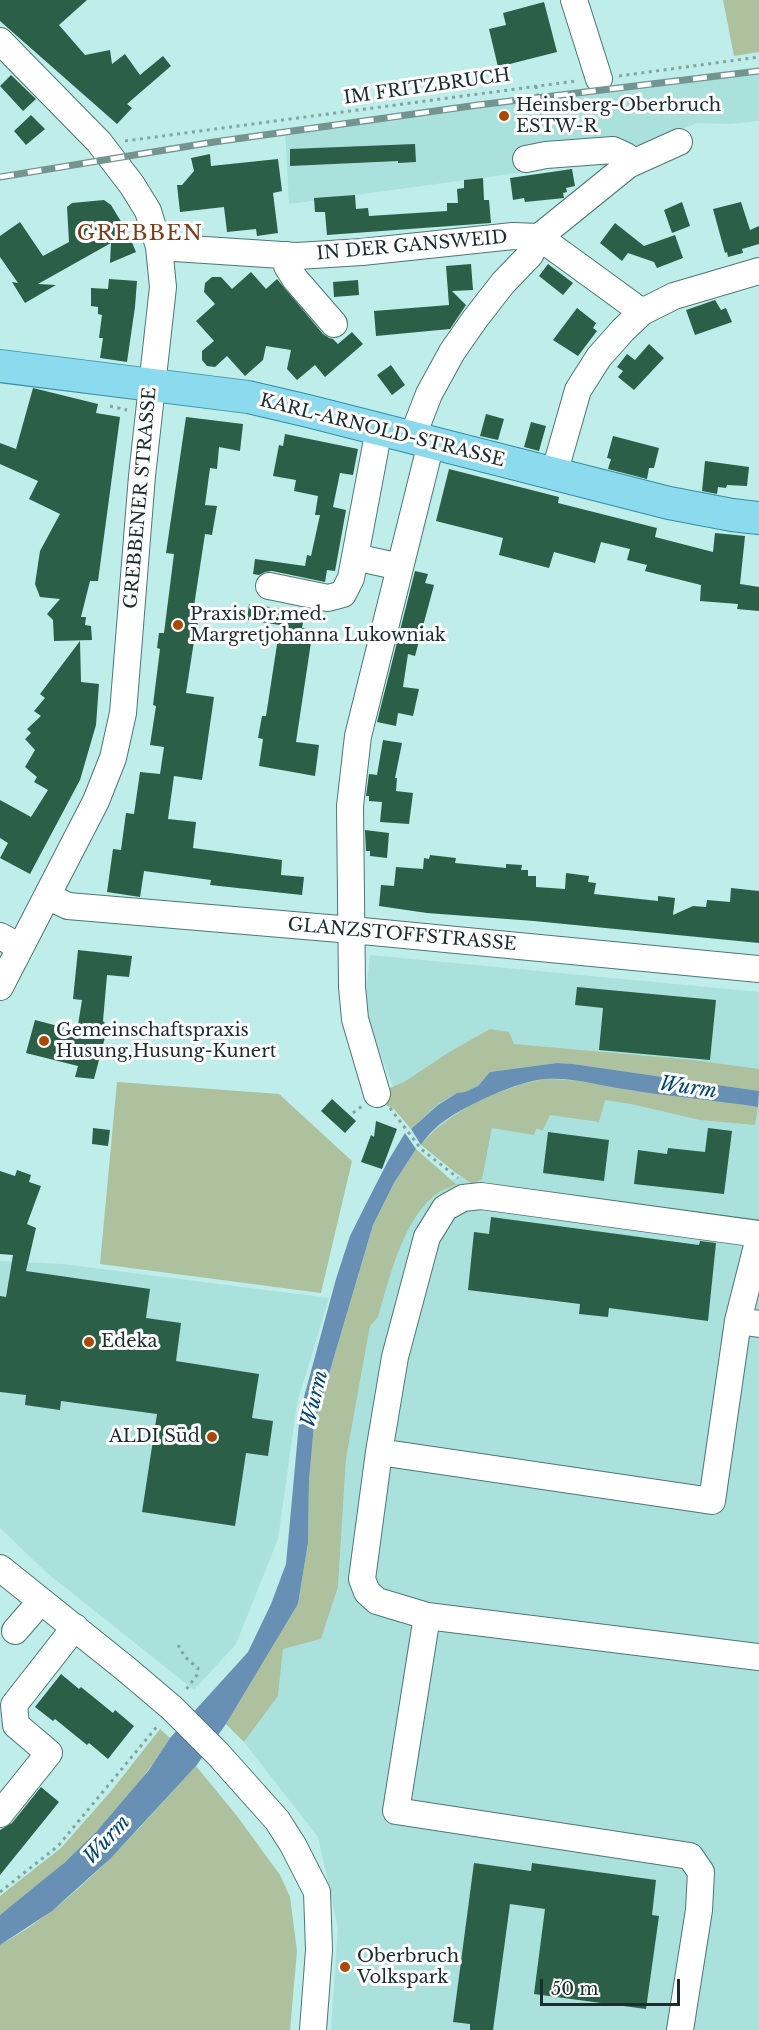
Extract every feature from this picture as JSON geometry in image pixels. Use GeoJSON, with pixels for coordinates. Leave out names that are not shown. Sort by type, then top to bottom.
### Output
{"type":"FeatureCollection","features":[{"type":"Feature","properties":{"kind":"main road","name":"KARL-ARNOLD-STRASSE"},"geometry":{"type":"LineString","coordinates":[[0,366],[248,397],[669,503],[759,518]]}},
{"type":"Feature","properties":{"kind":"street"},"geometry":{"type":"LineString","coordinates":[[574,0],[599,79]]}},
{"type":"Feature","properties":{"kind":"street","name":"GREBBENER STRASSE"},"geometry":{"type":"LineString","coordinates":[[0,40],[99,142],[132,184],[148,211],[159,247],[163,287],[151,386],[120,724],[113,758],[96,801],[47,896],[10,941],[0,987]]}},
{"type":"Feature","properties":{"kind":"street"},"geometry":{"type":"LineString","coordinates":[[377,1094],[355,1018],[352,987],[350,806],[358,736],[400,567],[429,394],[452,352],[475,319],[503,283],[530,255],[539,237],[628,165],[679,142]]}},
{"type":"Feature","properties":{"kind":"street"},"geometry":{"type":"LineString","coordinates":[[526,159],[546,155],[613,150],[626,156],[628,165]]}},
{"type":"Feature","properties":{"kind":"street","name":"IN DER GANSWEID"},"geometry":{"type":"LineString","coordinates":[[159,247],[287,255],[362,252],[513,236],[539,237]]}},
{"type":"Feature","properties":{"kind":"street"},"geometry":{"type":"LineString","coordinates":[[539,237],[642,312]]}},
{"type":"Feature","properties":{"kind":"street"},"geometry":{"type":"LineString","coordinates":[[287,255],[287,266],[295,279],[334,324]]}},
{"type":"Feature","properties":{"kind":"street"},"geometry":{"type":"LineString","coordinates":[[554,474],[578,390],[599,357],[642,312],[674,296],[759,271]]}},
{"type":"Feature","properties":{"kind":"street"},"geometry":{"type":"LineString","coordinates":[[269,586],[328,598],[343,594],[351,578],[379,429]]}},
{"type":"Feature","properties":{"kind":"street"},"geometry":{"type":"LineString","coordinates":[[355,557],[400,567]]}},
{"type":"Feature","properties":{"kind":"street","name":"GLANZSTOFFSTRASSE"},"geometry":{"type":"LineString","coordinates":[[47,896],[68,906],[352,930],[759,969]]}},
{"type":"Feature","properties":{"kind":"street"},"geometry":{"type":"LineString","coordinates":[[379,1452],[712,1501],[748,1323],[759,1236],[481,1196],[463,1198],[445,1208],[428,1237],[395,1357],[379,1452],[362,1579],[368,1592],[377,1601],[427,1616],[759,1657]]}},
{"type":"Feature","properties":{"kind":"street"},"geometry":{"type":"LineString","coordinates":[[0,1568],[75,1627],[175,1712],[218,1754],[278,1820],[317,1892],[319,1950],[313,2030]]}},
{"type":"Feature","properties":{"kind":"street"},"geometry":{"type":"LineString","coordinates":[[15,1631],[40,1601]]}},
{"type":"Feature","properties":{"kind":"street"},"geometry":{"type":"LineString","coordinates":[[427,1616],[396,1811],[690,1856],[701,1872],[699,1910],[680,2030]]}},
{"type":"Feature","properties":{"kind":"street"},"geometry":{"type":"LineString","coordinates":[[0,1814],[49,1754],[16,1725],[14,1705],[75,1627]]}},
{"type":"Feature","properties":{"kind":"path","name":"IM FRITZBRUCH"},"geometry":{"type":"LineString","coordinates":[[99,142],[136,141],[759,57]]}},
{"type":"Feature","properties":{"kind":"path"},"geometry":{"type":"LineString","coordinates":[[536,86],[540,113],[592,106]]}},
{"type":"Feature","properties":{"kind":"path"},"geometry":{"type":"LineString","coordinates":[[404,1126],[421,1149],[481,1196]]}},
{"type":"Feature","properties":{"kind":"path"},"geometry":{"type":"LineString","coordinates":[[0,1892],[58,1846],[175,1712],[197,1675],[198,1668],[185,1657],[178,1646]]}},
{"type":"Feature","properties":{"kind":"shaded area"},"geometry":{"type":"Polygon","coordinates":[[[759,68],[759,121],[730,124],[697,123],[665,136],[604,173],[598,162],[289,204],[285,129],[759,68]]]}},
{"type":"Feature","properties":{"kind":"shaded area"},"geometry":{"type":"Polygon","coordinates":[[[370,955],[759,992],[759,2030],[331,2030],[338,1928],[318,1837],[244,1742],[278,1696],[283,1649],[321,1639],[338,1587],[346,1459],[370,1326],[391,1260],[420,1197],[471,1170],[396,1095],[364,1011],[370,955]]]}},
{"type":"Feature","properties":{"kind":"shaded area"},"geometry":{"type":"Polygon","coordinates":[[[0,1261],[62,1264],[329,1298],[297,1403],[278,1539],[236,1644],[194,1690],[47,1573],[0,1528],[0,1261]]]}},
{"type":"Feature","properties":{"kind":"green space"},"geometry":{"type":"Polygon","coordinates":[[[723,0],[759,0],[759,52],[734,56],[723,0]]]}},
{"type":"Feature","properties":{"kind":"green space"},"geometry":{"type":"Polygon","coordinates":[[[490,1029],[509,1032],[514,1044],[693,1060],[759,1069],[759,1091],[557,1063],[490,1072],[478,1086],[457,1093],[438,1104],[411,1129],[394,1109],[369,1097],[404,1082],[490,1029]]]}},
{"type":"Feature","properties":{"kind":"green space"},"geometry":{"type":"Polygon","coordinates":[[[544,1079],[586,1081],[629,1090],[758,1107],[755,1125],[700,1120],[605,1100],[599,1122],[550,1115],[543,1130],[536,1129],[534,1135],[492,1128],[482,1179],[473,1184],[421,1145],[446,1121],[477,1102],[511,1088],[544,1079]]]}},
{"type":"Feature","properties":{"kind":"green space"},"geometry":{"type":"Polygon","coordinates":[[[117,1082],[279,1094],[352,1161],[321,1293],[100,1264],[117,1082]]]}},
{"type":"Feature","properties":{"kind":"green space"},"geometry":{"type":"Polygon","coordinates":[[[416,1149],[457,1185],[439,1192],[416,1216],[393,1266],[378,1317],[370,1326],[346,1459],[338,1587],[321,1639],[283,1649],[278,1696],[244,1742],[226,1724],[298,1604],[308,1543],[309,1481],[314,1425],[373,1225],[394,1183],[416,1149]]]}},
{"type":"Feature","properties":{"kind":"green space"},"geometry":{"type":"Polygon","coordinates":[[[160,1729],[170,1738],[152,1765],[116,1810],[61,1866],[0,1915],[0,1896],[61,1848],[112,1790],[160,1729]]]}},
{"type":"Feature","properties":{"kind":"green space"},"geometry":{"type":"Polygon","coordinates":[[[196,1766],[237,1816],[280,1875],[290,1897],[297,1951],[290,2030],[0,2030],[0,1945],[28,1928],[80,1887],[105,1864],[196,1766]]]}},
{"type":"Feature","properties":{"kind":"water","name":"Wurm"},"geometry":{"type":"Polygon","coordinates":[[[557,1063],[759,1091],[758,1107],[577,1081],[544,1079],[521,1084],[467,1107],[439,1125],[421,1145],[411,1129],[438,1105],[457,1093],[478,1086],[490,1072],[557,1063]]]}},
{"type":"Feature","properties":{"kind":"water","name":"Wurm"},"geometry":{"type":"Polygon","coordinates":[[[405,1133],[416,1149],[394,1183],[373,1225],[314,1425],[309,1481],[308,1543],[298,1604],[226,1724],[196,1766],[111,1858],[52,1911],[0,1945],[0,1915],[64,1863],[97,1831],[149,1770],[170,1738],[248,1652],[271,1604],[286,1564],[300,1412],[336,1279],[350,1236],[388,1161],[405,1133]]]}},
{"type":"Feature","properties":{"kind":"building"},"geometry":{"type":"Polygon","coordinates":[[[0,0],[87,0],[59,25],[85,55],[110,50],[112,64],[125,54],[140,75],[163,56],[171,66],[127,104],[132,108],[117,124],[0,21],[0,0]]]}},
{"type":"Feature","properties":{"kind":"building"},"geometry":{"type":"Polygon","coordinates":[[[544,2],[557,52],[498,67],[489,29],[506,25],[503,13],[544,2]]]}},
{"type":"Feature","properties":{"kind":"building"},"geometry":{"type":"Polygon","coordinates":[[[11,75],[36,99],[23,111],[0,86],[11,75]]]}},
{"type":"Feature","properties":{"kind":"building"},"geometry":{"type":"Polygon","coordinates":[[[31,115],[45,129],[26,145],[14,131],[31,115]]]}},
{"type":"Feature","properties":{"kind":"building"},"geometry":{"type":"Polygon","coordinates":[[[415,144],[416,162],[290,166],[290,149],[415,144]]]}},
{"type":"Feature","properties":{"kind":"building"},"geometry":{"type":"Polygon","coordinates":[[[210,154],[211,166],[278,159],[282,191],[273,193],[278,233],[257,236],[256,229],[227,232],[224,207],[180,212],[177,185],[182,185],[194,171],[191,158],[210,154]]]}},
{"type":"Feature","properties":{"kind":"building"},"geometry":{"type":"Polygon","coordinates":[[[572,169],[575,186],[566,188],[567,192],[563,193],[564,198],[525,202],[524,198],[513,200],[510,178],[572,169]]]}},
{"type":"Feature","properties":{"kind":"building"},"geometry":{"type":"Polygon","coordinates":[[[483,178],[484,200],[489,200],[491,223],[327,235],[325,212],[315,212],[314,198],[355,195],[356,209],[368,208],[369,216],[447,211],[447,203],[458,203],[457,189],[464,188],[464,180],[483,178]]]}},
{"type":"Feature","properties":{"kind":"building"},"geometry":{"type":"Polygon","coordinates":[[[104,200],[111,205],[128,233],[136,252],[110,263],[111,243],[38,284],[56,285],[25,303],[12,282],[18,283],[0,257],[0,236],[20,222],[43,256],[69,242],[67,207],[72,203],[104,200]]]}},
{"type":"Feature","properties":{"kind":"building"},"geometry":{"type":"Polygon","coordinates":[[[682,202],[690,226],[672,233],[664,210],[682,202]]]}},
{"type":"Feature","properties":{"kind":"building"},"geometry":{"type":"Polygon","coordinates":[[[741,202],[750,230],[759,226],[759,244],[742,249],[743,253],[728,257],[713,209],[741,202]]]}},
{"type":"Feature","properties":{"kind":"building"},"geometry":{"type":"Polygon","coordinates":[[[615,223],[644,246],[675,235],[683,258],[657,268],[654,262],[628,253],[622,261],[600,243],[615,223]]]}},
{"type":"Feature","properties":{"kind":"building"},"geometry":{"type":"Polygon","coordinates":[[[471,264],[473,290],[452,291],[466,305],[450,329],[376,336],[374,311],[449,305],[446,266],[471,264]]]}},
{"type":"Feature","properties":{"kind":"building"},"geometry":{"type":"Polygon","coordinates":[[[548,264],[573,283],[563,295],[539,276],[548,264]]]}},
{"type":"Feature","properties":{"kind":"building"},"geometry":{"type":"Polygon","coordinates":[[[251,272],[266,289],[277,279],[323,334],[338,344],[352,332],[363,344],[325,377],[315,365],[297,380],[287,369],[291,350],[266,346],[263,360],[245,376],[227,356],[215,367],[207,366],[202,360],[202,351],[214,341],[196,321],[215,304],[204,292],[205,283],[212,277],[221,277],[232,289],[251,272]]]}},
{"type":"Feature","properties":{"kind":"building"},"geometry":{"type":"Polygon","coordinates":[[[109,279],[137,281],[127,362],[100,358],[103,338],[99,338],[102,315],[98,314],[98,307],[91,306],[91,288],[108,289],[109,279]]]}},
{"type":"Feature","properties":{"kind":"building"},"geometry":{"type":"Polygon","coordinates":[[[358,280],[359,295],[334,297],[333,282],[358,280]]]}},
{"type":"Feature","properties":{"kind":"building"},"geometry":{"type":"Polygon","coordinates":[[[715,300],[721,310],[726,308],[732,322],[695,335],[686,310],[715,300]]]}},
{"type":"Feature","properties":{"kind":"building"},"geometry":{"type":"Polygon","coordinates":[[[577,308],[596,323],[593,328],[597,331],[578,356],[553,340],[577,308]]]}},
{"type":"Feature","properties":{"kind":"building"},"geometry":{"type":"Polygon","coordinates":[[[649,344],[664,358],[634,390],[618,377],[623,371],[617,367],[627,354],[635,360],[649,344]]]}},
{"type":"Feature","properties":{"kind":"building"},"geometry":{"type":"Polygon","coordinates":[[[391,365],[405,385],[392,395],[377,375],[391,365]]]}},
{"type":"Feature","properties":{"kind":"building"},"geometry":{"type":"Polygon","coordinates":[[[33,388],[98,404],[96,413],[120,417],[98,581],[90,581],[81,617],[86,617],[85,625],[91,626],[92,640],[54,641],[53,620],[47,614],[60,599],[40,597],[35,584],[40,551],[60,514],[29,499],[38,481],[0,464],[0,443],[16,449],[33,388]]]}},
{"type":"Feature","properties":{"kind":"building"},"geometry":{"type":"Polygon","coordinates":[[[486,414],[504,419],[498,440],[480,436],[486,414]]]}},
{"type":"Feature","properties":{"kind":"building"},"geometry":{"type":"Polygon","coordinates":[[[186,417],[243,424],[240,451],[219,447],[217,469],[210,468],[205,505],[217,506],[212,535],[205,534],[194,606],[201,607],[197,627],[205,636],[194,641],[186,693],[214,697],[202,780],[174,776],[168,819],[196,822],[193,848],[282,860],[281,875],[304,877],[302,895],[210,885],[211,880],[144,871],[140,897],[107,892],[113,849],[121,850],[126,813],[134,814],[140,772],[160,774],[164,747],[150,745],[156,706],[153,705],[160,649],[157,648],[159,633],[164,633],[174,554],[166,553],[186,417]]]}},
{"type":"Feature","properties":{"kind":"building"},"geometry":{"type":"Polygon","coordinates":[[[531,422],[546,426],[539,451],[524,447],[531,422]]]}},
{"type":"Feature","properties":{"kind":"building"},"geometry":{"type":"Polygon","coordinates":[[[285,434],[358,449],[353,475],[340,473],[333,507],[346,510],[335,571],[327,570],[325,582],[272,571],[259,575],[253,574],[255,559],[305,566],[307,555],[311,556],[320,515],[315,515],[318,496],[294,491],[296,480],[273,476],[279,445],[283,446],[285,434]]]}},
{"type":"Feature","properties":{"kind":"building"},"geometry":{"type":"Polygon","coordinates":[[[613,436],[659,448],[654,468],[649,468],[647,479],[608,469],[611,459],[607,458],[613,436]]]}},
{"type":"Feature","properties":{"kind":"building"},"geometry":{"type":"Polygon","coordinates":[[[705,461],[749,467],[747,486],[718,487],[717,494],[702,491],[705,461]]]}},
{"type":"Feature","properties":{"kind":"building"},"geometry":{"type":"Polygon","coordinates":[[[449,469],[559,497],[558,503],[657,528],[655,537],[713,552],[715,533],[745,536],[740,584],[759,587],[759,611],[737,609],[738,604],[700,601],[701,585],[645,571],[647,565],[627,560],[630,549],[601,542],[595,563],[554,552],[549,568],[499,555],[503,538],[436,521],[449,469]]]}},
{"type":"Feature","properties":{"kind":"building"},"geometry":{"type":"Polygon","coordinates":[[[415,571],[428,574],[425,583],[434,585],[415,656],[408,654],[403,687],[419,689],[413,716],[398,713],[396,726],[377,722],[415,571]]]}},
{"type":"Feature","properties":{"kind":"building"},"geometry":{"type":"Polygon","coordinates":[[[249,604],[305,612],[302,628],[313,629],[296,742],[319,745],[315,776],[259,766],[263,739],[258,738],[262,716],[266,716],[280,625],[247,620],[249,604]]]}},
{"type":"Feature","properties":{"kind":"building"},"geometry":{"type":"Polygon","coordinates":[[[80,641],[81,682],[99,684],[96,725],[80,780],[30,874],[0,858],[8,843],[0,838],[0,800],[31,817],[48,790],[34,782],[37,777],[25,767],[35,750],[25,739],[31,733],[27,729],[41,716],[34,711],[45,698],[40,694],[80,641]]]}},
{"type":"Feature","properties":{"kind":"building"},"geometry":{"type":"Polygon","coordinates":[[[383,740],[402,743],[395,778],[397,778],[396,791],[413,793],[409,824],[380,822],[382,802],[369,801],[369,796],[366,796],[369,774],[377,775],[383,740]]]}},
{"type":"Feature","properties":{"kind":"building"},"geometry":{"type":"Polygon","coordinates":[[[365,830],[389,833],[387,858],[370,856],[370,851],[366,851],[365,830]]]}},
{"type":"Feature","properties":{"kind":"building"},"geometry":{"type":"Polygon","coordinates":[[[430,855],[456,858],[455,863],[506,868],[506,864],[522,865],[521,870],[528,870],[528,876],[536,876],[536,887],[565,889],[566,873],[589,876],[588,882],[596,883],[594,894],[658,901],[658,896],[675,898],[673,915],[693,906],[706,907],[707,900],[730,902],[731,888],[759,891],[759,943],[427,913],[379,906],[381,885],[394,886],[396,867],[423,869],[424,858],[429,859],[430,855]]]}},
{"type":"Feature","properties":{"kind":"building"},"geometry":{"type":"Polygon","coordinates":[[[78,950],[132,956],[129,977],[107,975],[103,1021],[108,1026],[94,1079],[75,1077],[78,1066],[26,1053],[35,1020],[77,1031],[82,1000],[73,999],[78,950]]]}},
{"type":"Feature","properties":{"kind":"building"},"geometry":{"type":"Polygon","coordinates":[[[577,987],[716,1000],[710,1060],[599,1050],[603,1008],[575,1005],[577,987]]]}},
{"type":"Feature","properties":{"kind":"building"},"geometry":{"type":"Polygon","coordinates":[[[332,1099],[356,1121],[345,1133],[321,1111],[332,1099]]]}},
{"type":"Feature","properties":{"kind":"building"},"geometry":{"type":"Polygon","coordinates":[[[376,1121],[397,1129],[382,1169],[361,1162],[371,1135],[374,1137],[376,1121]]]}},
{"type":"Feature","properties":{"kind":"building"},"geometry":{"type":"Polygon","coordinates":[[[93,1128],[110,1130],[108,1146],[92,1144],[93,1128]]]}},
{"type":"Feature","properties":{"kind":"building"},"geometry":{"type":"Polygon","coordinates":[[[708,1128],[732,1131],[724,1194],[634,1184],[638,1150],[667,1154],[668,1148],[705,1152],[708,1128]]]}},
{"type":"Feature","properties":{"kind":"building"},"geometry":{"type":"Polygon","coordinates":[[[548,1132],[609,1140],[604,1181],[543,1173],[548,1132]]]}},
{"type":"Feature","properties":{"kind":"building"},"geometry":{"type":"Polygon","coordinates":[[[17,1170],[31,1175],[29,1182],[41,1186],[27,1224],[36,1228],[26,1271],[150,1289],[146,1318],[181,1323],[176,1361],[259,1374],[252,1418],[273,1421],[268,1456],[246,1453],[235,1526],[142,1512],[157,1414],[61,1401],[60,1410],[25,1405],[26,1395],[0,1392],[0,1296],[6,1297],[13,1255],[0,1254],[0,1171],[15,1176],[17,1170]]]}},
{"type":"Feature","properties":{"kind":"building"},"geometry":{"type":"Polygon","coordinates":[[[491,1217],[699,1245],[700,1241],[716,1243],[708,1321],[609,1308],[608,1317],[579,1314],[580,1304],[468,1290],[474,1232],[489,1234],[491,1217]]]}},
{"type":"Feature","properties":{"kind":"building"},"geometry":{"type":"Polygon","coordinates":[[[61,1674],[113,1713],[115,1710],[134,1726],[108,1759],[89,1743],[87,1745],[55,1719],[53,1721],[35,1707],[61,1674]]]}},
{"type":"Feature","properties":{"kind":"building"},"geometry":{"type":"Polygon","coordinates":[[[41,1787],[59,1802],[0,1875],[0,1830],[12,1823],[41,1787]]]}},
{"type":"Feature","properties":{"kind":"building"},"geometry":{"type":"Polygon","coordinates":[[[474,1863],[531,1871],[532,1863],[656,1880],[652,1915],[659,1916],[646,2009],[534,1994],[545,1909],[510,1904],[493,2030],[470,2030],[470,2024],[453,2022],[474,1863]]]}},
{"type":"Feature","properties":{"kind":"railway"},"geometry":{"type":"LineString","coordinates":[[0,177],[214,142],[478,105],[759,71]]}},
{"type":"Feature","properties":{"kind":"place","name":"Heinsberg-Oberbruch ESTW-R"},"geometry":{"type":"Point","coordinates":[504,116]}},
{"type":"Feature","properties":{"kind":"place","name":"Praxis Dr.med. Margretjohanna Lukowniak"},"geometry":{"type":"Point","coordinates":[178,625]}},
{"type":"Feature","properties":{"kind":"place","name":"Gemeinschaftspraxis Husung,Husung-Kunert"},"geometry":{"type":"Point","coordinates":[44,1041]}},
{"type":"Feature","properties":{"kind":"place","name":"Edeka"},"geometry":{"type":"Point","coordinates":[89,1342]}},
{"type":"Feature","properties":{"kind":"place","name":"ALDI Süd"},"geometry":{"type":"Point","coordinates":[212,1437]}},
{"type":"Feature","properties":{"kind":"place","name":"Oberbruch Volkspark"},"geometry":{"type":"Point","coordinates":[345,1967]}},
{"type":"Feature","properties":{"kind":"district","name":"GREBBEN"},"geometry":{"type":"Point","coordinates":[140,234]}}]}
